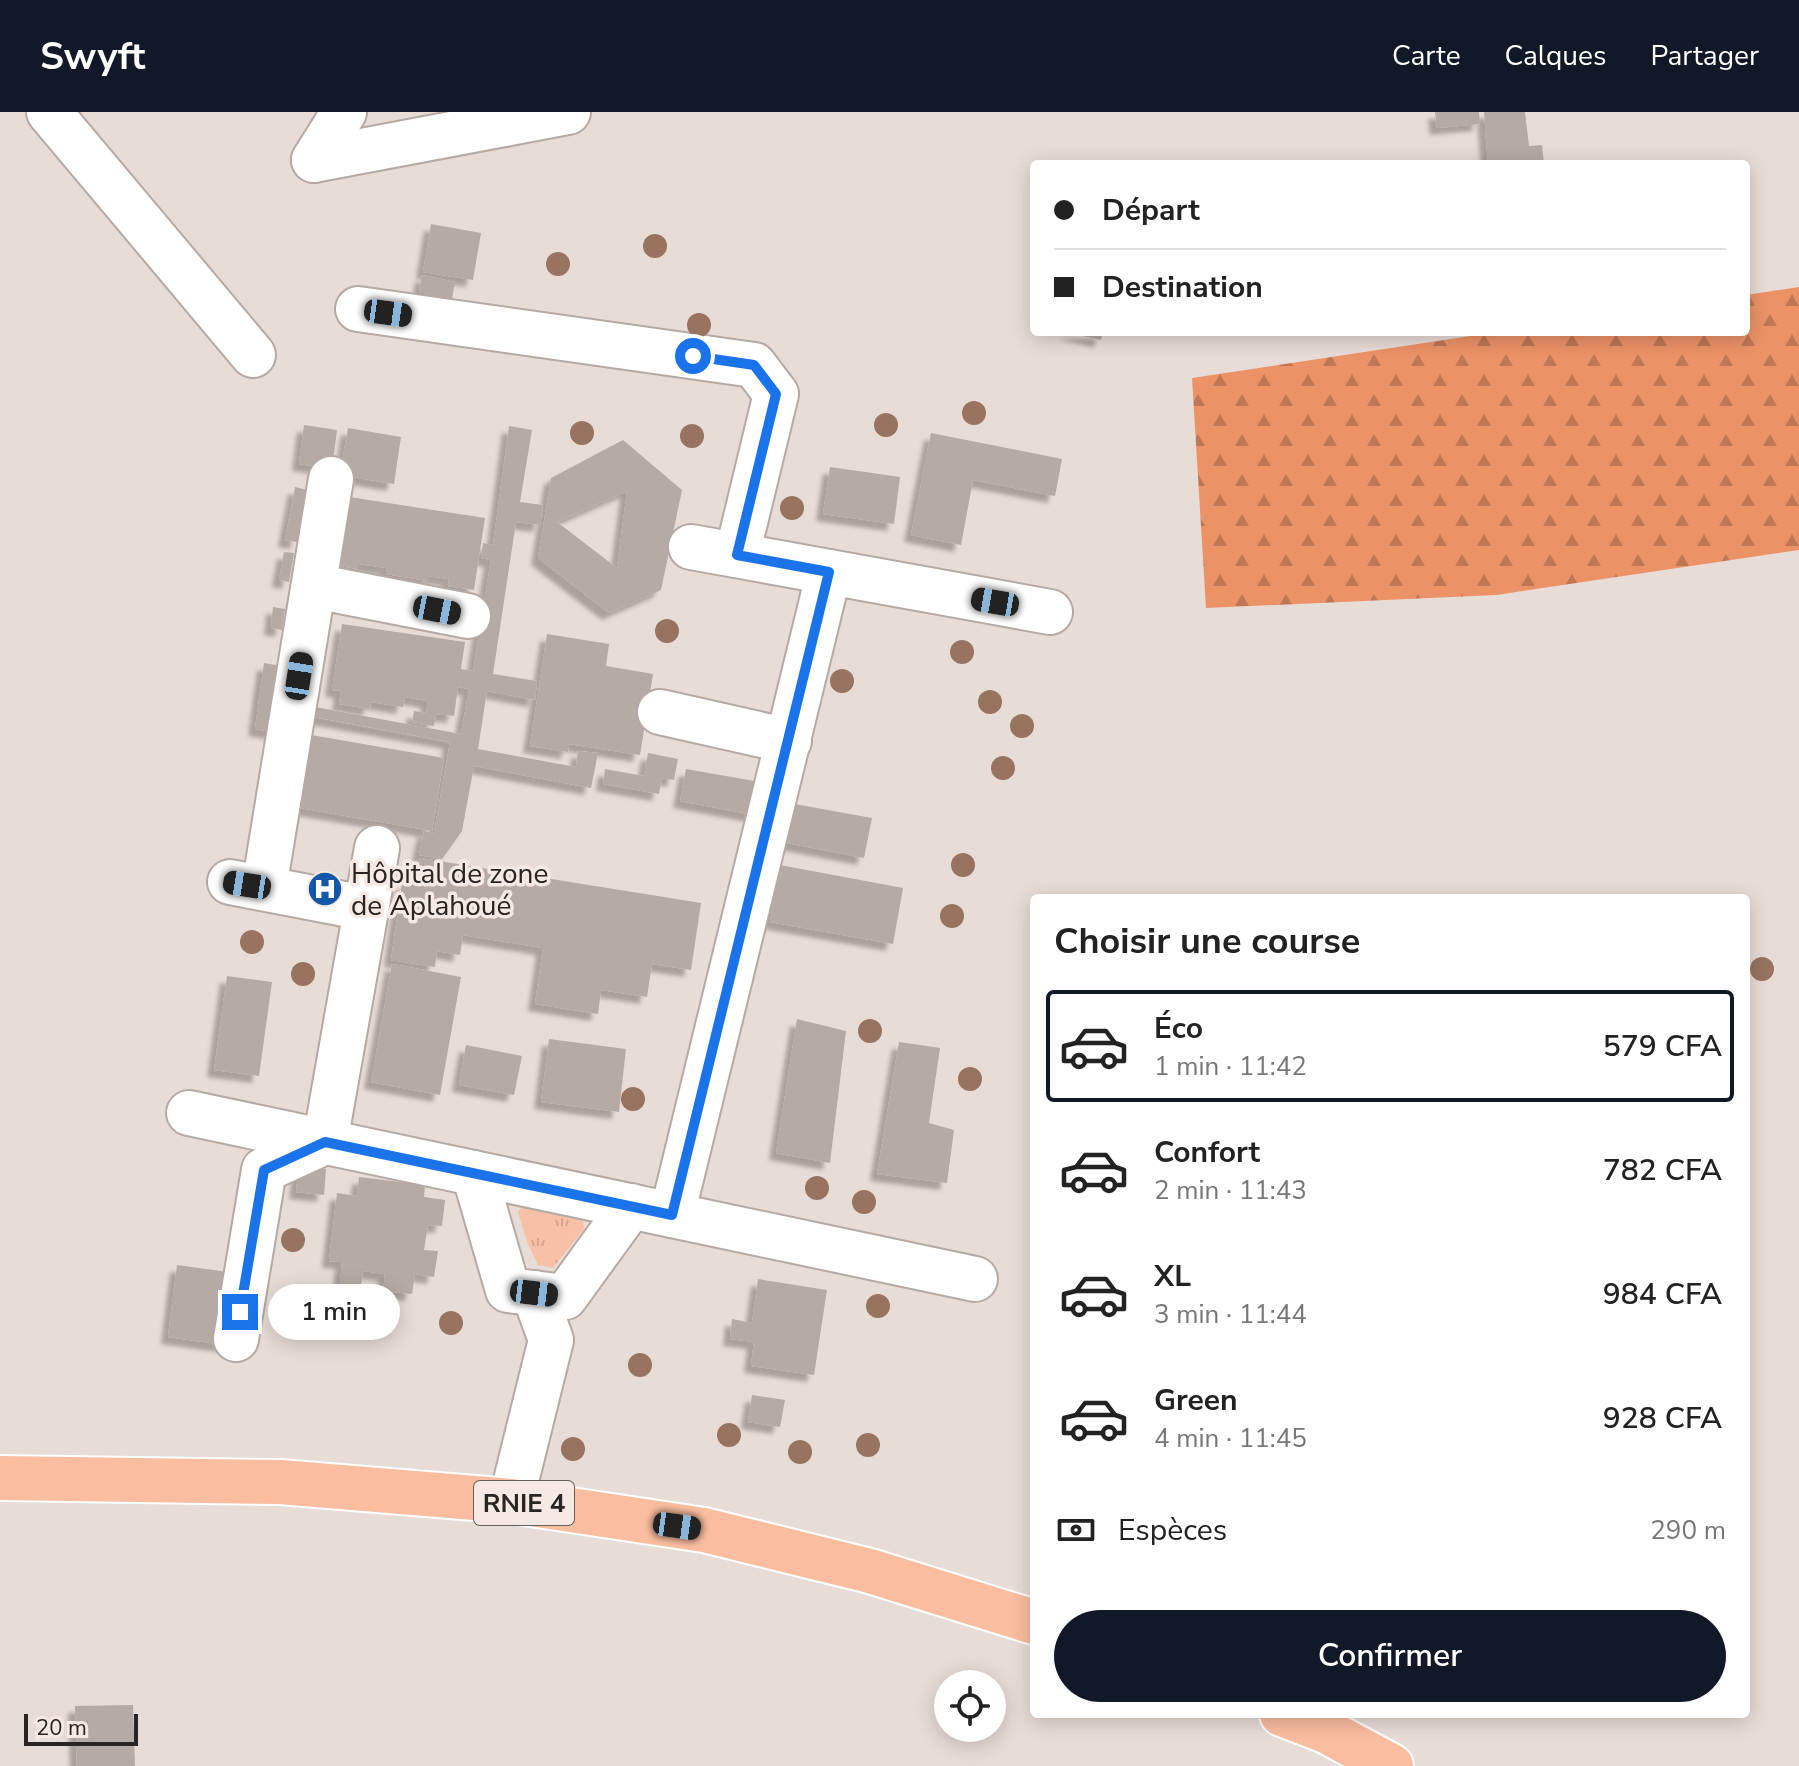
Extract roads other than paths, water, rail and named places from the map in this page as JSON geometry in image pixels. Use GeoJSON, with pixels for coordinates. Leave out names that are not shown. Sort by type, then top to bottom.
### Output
{"type":"FeatureCollection","features":[{"type":"Feature","properties":{"kind":"main road","name":"RNIE 4"},"geometry":{"type":"LineString","coordinates":[[0,1478],[280,1482],[511,1501],[704,1530],[870,1571],[1030,1621]]}},
{"type":"Feature","properties":{"kind":"main road"},"geometry":{"type":"LineString","coordinates":[[1292,1718],[1326,1731],[1391,1766]]}},
{"type":"Feature","properties":{"kind":"street"},"geometry":{"type":"LineString","coordinates":[[49,112],[253,355]]}},
{"type":"Feature","properties":{"kind":"street"},"geometry":{"type":"LineString","coordinates":[[344,112],[314,160],[568,112]]}},
{"type":"Feature","properties":{"kind":"street"},"geometry":{"type":"LineString","coordinates":[[358,309],[754,365],[776,394],[737,555]]}},
{"type":"Feature","properties":{"kind":"street"},"geometry":{"type":"LineString","coordinates":[[331,479],[314,586],[318,650],[247,885],[365,908]]}},
{"type":"Feature","properties":{"kind":"street"},"geometry":{"type":"LineString","coordinates":[[691,547],[1050,612]]}},
{"type":"Feature","properties":{"kind":"street"},"geometry":{"type":"LineString","coordinates":[[672,1215],[829,572]]}},
{"type":"Feature","properties":{"kind":"street"},"geometry":{"type":"LineString","coordinates":[[314,586],[468,616]]}},
{"type":"Feature","properties":{"kind":"street"},"geometry":{"type":"LineString","coordinates":[[660,712],[789,741]]}},
{"type":"Feature","properties":{"kind":"street"},"geometry":{"type":"LineString","coordinates":[[325,1142],[377,848]]}},
{"type":"Feature","properties":{"kind":"street"},"geometry":{"type":"LineString","coordinates":[[189,1113],[975,1279]]}},
{"type":"Feature","properties":{"kind":"street"},"geometry":{"type":"LineString","coordinates":[[236,1339],[264,1170],[325,1142]]}},
{"type":"Feature","properties":{"kind":"street"},"geometry":{"type":"LineString","coordinates":[[474,1173],[508,1290],[565,1297],[631,1206]]}},
{"type":"Feature","properties":{"kind":"street"},"geometry":{"type":"LineString","coordinates":[[511,1501],[551,1340],[534,1293]]}},
{"type":"Feature","properties":{"kind":"place","name":"Hôpital de zone de Aplahoué"},"geometry":{"type":"Point","coordinates":[325,889]}}]}
